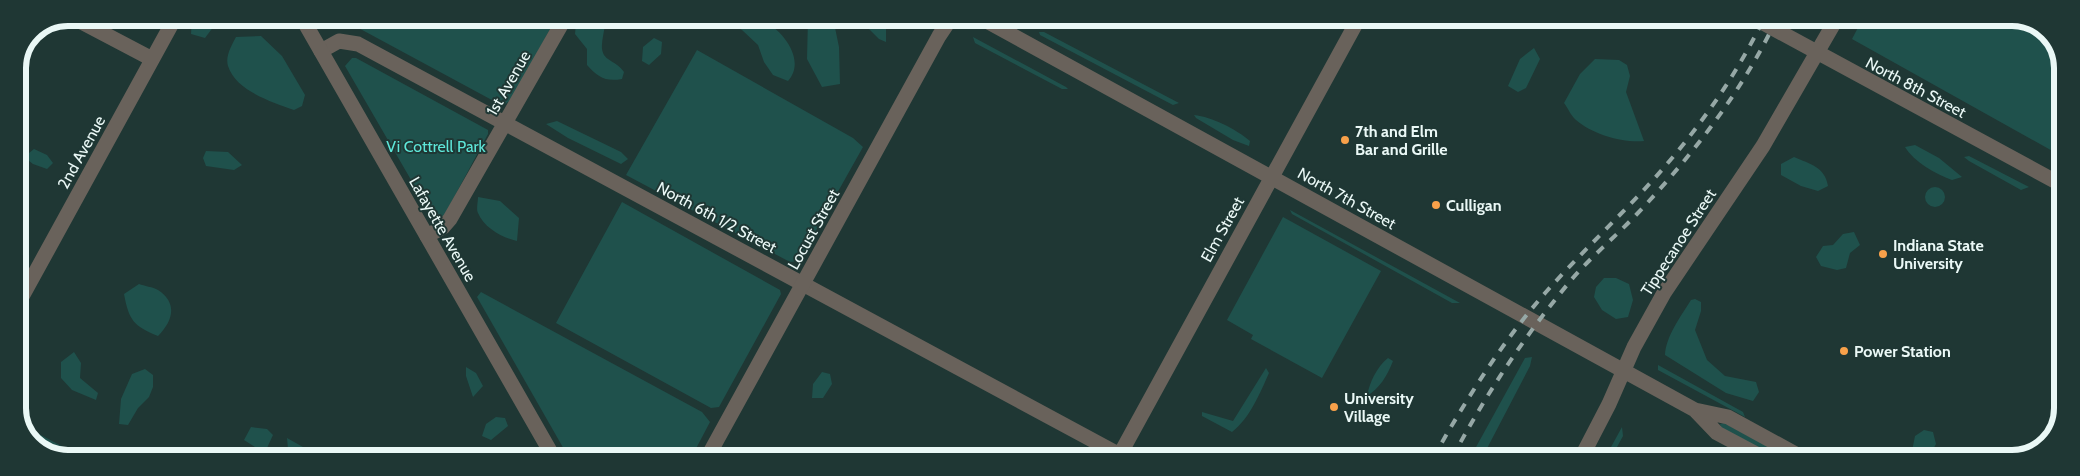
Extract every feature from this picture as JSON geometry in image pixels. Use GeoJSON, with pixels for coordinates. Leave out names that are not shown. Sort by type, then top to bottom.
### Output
{"type":"FeatureCollection","features":[{"type":"Feature","properties":{"kind":"street"},"geometry":{"type":"LineString","coordinates":[[89,26],[152,60]]}},
{"type":"Feature","properties":{"kind":"street","name":"2nd Avenue"},"geometry":{"type":"LineString","coordinates":[[26,289],[171,26]]}},
{"type":"Feature","properties":{"kind":"street","name":"Lafayette Avenue"},"geometry":{"type":"LineString","coordinates":[[307,26],[549,450]]}},
{"type":"Feature","properties":{"kind":"street","name":"1st Avenue"},"geometry":{"type":"LineString","coordinates":[[427,236],[443,227],[450,219],[560,26]]}},
{"type":"Feature","properties":{"kind":"street","name":"Locust Street"},"geometry":{"type":"LineString","coordinates":[[712,450],[946,26]]}},
{"type":"Feature","properties":{"kind":"street","name":"North 7th Street"},"geometry":{"type":"LineString","coordinates":[[996,26],[1695,410],[1718,433],[1749,450]]}},
{"type":"Feature","properties":{"kind":"street","name":"Elm Street"},"geometry":{"type":"LineString","coordinates":[[1122,450],[1355,26]]}},
{"type":"Feature","properties":{"kind":"street","name":"North 8th Street"},"geometry":{"type":"LineString","coordinates":[[1769,26],[2054,181]]}},
{"type":"Feature","properties":{"kind":"street","name":"Tippecanoe Street"},"geometry":{"type":"LineString","coordinates":[[1584,450],[1634,347],[1664,293],[1763,146],[1833,26]]}},
{"type":"Feature","properties":{"kind":"street","name":"North 6th 1/2 Street"},"geometry":{"type":"LineString","coordinates":[[321,51],[339,41],[358,44],[506,122],[1108,450]]}},
{"type":"Feature","properties":{"kind":"street","name":"North 7th Street"},"geometry":{"type":"LineString","coordinates":[[1695,410],[1728,417],[1788,450]]}},
{"type":"Feature","properties":{"kind":"green space"},"geometry":{"type":"Polygon","coordinates":[[[192,26],[214,26],[205,38],[191,34],[192,26]]]}},
{"type":"Feature","properties":{"kind":"green space"},"geometry":{"type":"Polygon","coordinates":[[[355,26],[552,26],[512,99],[503,106],[355,26]]]}},
{"type":"Feature","properties":{"kind":"green space"},"geometry":{"type":"Polygon","coordinates":[[[576,26],[605,26],[602,43],[603,52],[608,59],[619,66],[624,72],[622,79],[606,79],[595,73],[587,65],[587,49],[575,34],[576,26]]]}},
{"type":"Feature","properties":{"kind":"green space"},"geometry":{"type":"Polygon","coordinates":[[[735,26],[771,26],[784,37],[793,55],[795,64],[793,73],[788,81],[773,75],[764,62],[758,45],[735,26]]]}},
{"type":"Feature","properties":{"kind":"green space"},"geometry":{"type":"Polygon","coordinates":[[[808,26],[835,26],[839,47],[840,84],[822,87],[807,59],[808,26]]]}},
{"type":"Feature","properties":{"kind":"green space"},"geometry":{"type":"Polygon","coordinates":[[[866,26],[886,26],[886,42],[879,39],[866,26]]]}},
{"type":"Feature","properties":{"kind":"green space"},"geometry":{"type":"Polygon","coordinates":[[[1859,26],[2011,26],[2025,28],[2033,32],[2048,47],[2054,66],[2054,152],[1852,39],[1859,26]]]}},
{"type":"Feature","properties":{"kind":"green space"},"geometry":{"type":"Polygon","coordinates":[[[1039,32],[1044,32],[1179,103],[1173,105],[1040,35],[1039,32]]]}},
{"type":"Feature","properties":{"kind":"green space"},"geometry":{"type":"Polygon","coordinates":[[[261,36],[282,56],[305,95],[302,106],[294,110],[266,99],[247,89],[232,75],[227,58],[236,37],[261,36]]]}},
{"type":"Feature","properties":{"kind":"green space"},"geometry":{"type":"Polygon","coordinates":[[[973,37],[1068,89],[1062,89],[975,43],[973,37]]]}},
{"type":"Feature","properties":{"kind":"green space"},"geometry":{"type":"Polygon","coordinates":[[[654,38],[662,42],[661,54],[649,65],[642,61],[643,47],[654,38]]]}},
{"type":"Feature","properties":{"kind":"green space"},"geometry":{"type":"Polygon","coordinates":[[[1534,48],[1540,59],[1526,88],[1518,92],[1508,86],[1520,59],[1534,48]]]}},
{"type":"Feature","properties":{"kind":"green space"},"geometry":{"type":"Polygon","coordinates":[[[697,50],[853,138],[863,147],[799,261],[790,262],[626,175],[697,50]]]}},
{"type":"Feature","properties":{"kind":"green space","name":"Vi Cottrell Park"},"geometry":{"type":"Polygon","coordinates":[[[352,58],[356,58],[488,130],[488,134],[445,214],[436,223],[345,66],[352,58]]]}},
{"type":"Feature","properties":{"kind":"green space"},"geometry":{"type":"Polygon","coordinates":[[[1595,59],[1619,60],[1627,65],[1630,76],[1626,92],[1644,141],[1626,141],[1608,137],[1590,129],[1574,118],[1564,103],[1580,74],[1595,59]]]}},
{"type":"Feature","properties":{"kind":"green space"},"geometry":{"type":"Polygon","coordinates":[[[1194,115],[1208,118],[1231,128],[1250,141],[1249,146],[1233,140],[1194,115]]]}},
{"type":"Feature","properties":{"kind":"green space"},"geometry":{"type":"Polygon","coordinates":[[[557,121],[621,152],[628,159],[621,164],[568,138],[546,124],[557,121]]]}},
{"type":"Feature","properties":{"kind":"green space"},"geometry":{"type":"Polygon","coordinates":[[[1915,145],[1939,158],[1962,177],[1952,180],[1926,167],[1914,158],[1905,147],[1915,145]]]}},
{"type":"Feature","properties":{"kind":"green space"},"geometry":{"type":"Polygon","coordinates":[[[34,149],[47,155],[53,163],[47,169],[33,164],[26,159],[26,155],[34,149]]]}},
{"type":"Feature","properties":{"kind":"green space"},"geometry":{"type":"Polygon","coordinates":[[[206,151],[228,152],[242,165],[234,170],[206,166],[203,158],[206,151]]]}},
{"type":"Feature","properties":{"kind":"green space"},"geometry":{"type":"Polygon","coordinates":[[[1969,156],[2029,187],[2021,190],[1964,157],[1969,156]]]}},
{"type":"Feature","properties":{"kind":"green space"},"geometry":{"type":"Polygon","coordinates":[[[1794,157],[1820,170],[1824,174],[1828,186],[1818,191],[1801,186],[1781,175],[1781,164],[1794,157]]]}},
{"type":"Feature","properties":{"kind":"green space"},"geometry":{"type":"Polygon","coordinates":[[[1935,187],[1942,190],[1945,197],[1942,204],[1935,207],[1928,204],[1925,197],[1928,190],[1935,187]]]}},
{"type":"Feature","properties":{"kind":"green space"},"geometry":{"type":"Polygon","coordinates":[[[478,197],[500,201],[519,218],[517,241],[500,235],[489,228],[477,211],[478,197]]]}},
{"type":"Feature","properties":{"kind":"green space"},"geometry":{"type":"Polygon","coordinates":[[[622,202],[780,290],[781,294],[719,407],[711,408],[556,323],[622,202]]]}},
{"type":"Feature","properties":{"kind":"green space"},"geometry":{"type":"Polygon","coordinates":[[[1290,210],[1460,303],[1452,303],[1292,214],[1290,210]]]}},
{"type":"Feature","properties":{"kind":"green space"},"geometry":{"type":"Polygon","coordinates":[[[1283,217],[1381,271],[1322,378],[1251,339],[1253,335],[1227,320],[1283,217]]]}},
{"type":"Feature","properties":{"kind":"green space"},"geometry":{"type":"Polygon","coordinates":[[[1854,232],[1860,245],[1850,253],[1846,268],[1837,270],[1821,266],[1816,257],[1823,246],[1833,245],[1843,234],[1854,232]]]}},
{"type":"Feature","properties":{"kind":"green space"},"geometry":{"type":"Polygon","coordinates":[[[1604,278],[1616,278],[1629,284],[1633,300],[1628,317],[1616,319],[1602,310],[1594,297],[1596,287],[1604,278]]]}},
{"type":"Feature","properties":{"kind":"green space"},"geometry":{"type":"Polygon","coordinates":[[[139,284],[158,290],[169,301],[171,306],[170,318],[158,336],[138,325],[128,311],[124,294],[139,284]]]}},
{"type":"Feature","properties":{"kind":"green space"},"geometry":{"type":"Polygon","coordinates":[[[481,292],[702,412],[710,422],[695,450],[564,450],[477,297],[481,292]]]}},
{"type":"Feature","properties":{"kind":"green space"},"geometry":{"type":"Polygon","coordinates":[[[1695,299],[1701,302],[1701,311],[1695,330],[1707,360],[1725,376],[1756,382],[1759,392],[1753,401],[1726,393],[1665,355],[1668,341],[1675,326],[1691,300],[1695,299]]]}},
{"type":"Feature","properties":{"kind":"green space"},"geometry":{"type":"Polygon","coordinates":[[[74,352],[81,363],[80,378],[98,393],[96,400],[72,390],[61,378],[61,362],[74,352]]]}},
{"type":"Feature","properties":{"kind":"green space"},"geometry":{"type":"Polygon","coordinates":[[[1532,357],[1530,366],[1486,450],[1474,450],[1525,358],[1532,357]]]}},
{"type":"Feature","properties":{"kind":"green space"},"geometry":{"type":"Polygon","coordinates":[[[1388,358],[1393,361],[1386,377],[1367,396],[1374,376],[1388,358]]]}},
{"type":"Feature","properties":{"kind":"green space"},"geometry":{"type":"Polygon","coordinates":[[[1658,365],[1743,412],[1745,417],[1658,370],[1658,365]]]}},
{"type":"Feature","properties":{"kind":"green space"},"geometry":{"type":"Polygon","coordinates":[[[466,367],[476,373],[483,386],[473,397],[466,376],[466,367]]]}},
{"type":"Feature","properties":{"kind":"green space"},"geometry":{"type":"Polygon","coordinates":[[[1266,368],[1269,373],[1254,405],[1244,420],[1232,432],[1202,416],[1202,412],[1233,421],[1266,368]]]}},
{"type":"Feature","properties":{"kind":"green space"},"geometry":{"type":"Polygon","coordinates":[[[145,369],[153,375],[153,387],[149,397],[138,408],[128,425],[119,424],[121,399],[132,374],[145,369]]]}},
{"type":"Feature","properties":{"kind":"green space"},"geometry":{"type":"Polygon","coordinates":[[[822,372],[830,374],[832,384],[823,398],[812,398],[813,384],[822,372]]]}},
{"type":"Feature","properties":{"kind":"green space"},"geometry":{"type":"Polygon","coordinates":[[[496,417],[505,418],[508,426],[491,440],[482,436],[486,424],[496,417]]]}},
{"type":"Feature","properties":{"kind":"green space"},"geometry":{"type":"Polygon","coordinates":[[[1724,423],[1774,450],[1761,450],[1721,428],[1720,424],[1724,423]]]}},
{"type":"Feature","properties":{"kind":"green space"},"geometry":{"type":"Polygon","coordinates":[[[251,427],[267,429],[273,435],[267,448],[255,447],[244,440],[251,427]]]}},
{"type":"Feature","properties":{"kind":"green space"},"geometry":{"type":"Polygon","coordinates":[[[1622,427],[1623,436],[1615,450],[1609,450],[1622,427]]]}},
{"type":"Feature","properties":{"kind":"green space"},"geometry":{"type":"Polygon","coordinates":[[[1924,430],[1933,432],[1936,444],[1933,450],[1912,450],[1915,436],[1924,430]]]}},
{"type":"Feature","properties":{"kind":"green space"},"geometry":{"type":"Polygon","coordinates":[[[35,433],[69,450],[52,447],[35,433]]]}},
{"type":"Feature","properties":{"kind":"green space"},"geometry":{"type":"Polygon","coordinates":[[[287,438],[306,450],[289,450],[287,438]]]}},
{"type":"Feature","properties":{"kind":"railway"},"geometry":{"type":"LineString","coordinates":[[1438,450],[1485,372],[1514,331],[1546,292],[1653,180],[1685,143],[1728,83],[1760,26]]}},
{"type":"Feature","properties":{"kind":"railway"},"geometry":{"type":"LineString","coordinates":[[1456,450],[1478,411],[1522,343],[1587,262],[1636,215],[1696,146],[1732,97],[1773,26]]}},
{"type":"Feature","properties":{"kind":"place","name":"7th and Elm Bar and Grille"},"geometry":{"type":"Point","coordinates":[1345,140]}},
{"type":"Feature","properties":{"kind":"place","name":"Culligan"},"geometry":{"type":"Point","coordinates":[1436,205]}},
{"type":"Feature","properties":{"kind":"place","name":"Indiana State University"},"geometry":{"type":"Point","coordinates":[1883,254]}},
{"type":"Feature","properties":{"kind":"place","name":"Power Station"},"geometry":{"type":"Point","coordinates":[1844,351]}},
{"type":"Feature","properties":{"kind":"place","name":"University Village"},"geometry":{"type":"Point","coordinates":[1334,407]}}]}
